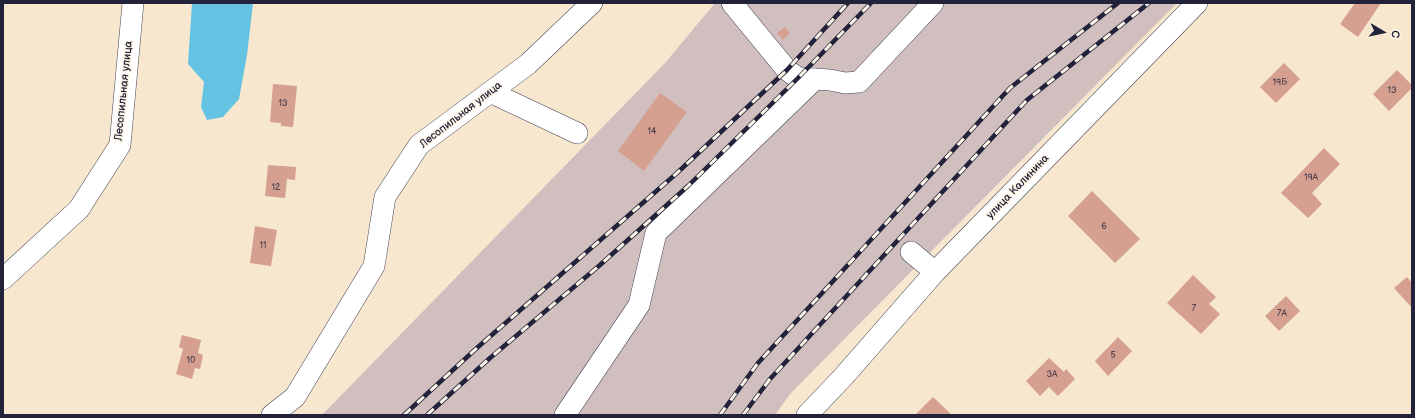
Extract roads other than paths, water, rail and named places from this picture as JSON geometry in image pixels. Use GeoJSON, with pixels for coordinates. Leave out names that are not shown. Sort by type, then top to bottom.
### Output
{"type":"FeatureCollection","features":[{"type":"Feature","properties":{"kind":"street","name":"Лесопильная улица"},"geometry":{"type":"LineString","coordinates":[[3,279],[79,209],[120,145],[133,3]]}},
{"type":"Feature","properties":{"kind":"street","name":"Лесопильная улица"},"geometry":{"type":"LineString","coordinates":[[272,415],[295,397],[374,266],[385,197],[419,145],[528,64],[592,3]]}},
{"type":"Feature","properties":{"kind":"street"},"geometry":{"type":"LineString","coordinates":[[732,3],[787,70],[798,78],[845,83],[859,82],[933,3]]}},
{"type":"Feature","properties":{"kind":"street","name":"улица Калинина"},"geometry":{"type":"LineString","coordinates":[[807,415],[844,376],[935,272],[1197,3]]}},
{"type":"Feature","properties":{"kind":"street"},"geometry":{"type":"LineString","coordinates":[[565,415],[639,305],[656,233],[815,79]]}},
{"type":"Feature","properties":{"kind":"street"},"geometry":{"type":"LineString","coordinates":[[490,92],[577,133]]}},
{"type":"Feature","properties":{"kind":"street"},"geometry":{"type":"LineString","coordinates":[[911,252],[935,272]]}},
{"type":"Feature","properties":{"kind":"water"},"geometry":{"type":"Polygon","coordinates":[[[192,3],[253,3],[247,55],[239,99],[223,117],[207,120],[201,107],[204,82],[188,64],[192,3]]]}},
{"type":"Feature","properties":{"kind":"railway"},"geometry":{"type":"LineString","coordinates":[[404,415],[478,347],[677,173],[787,70],[848,3]]}},
{"type":"Feature","properties":{"kind":"railway"},"geometry":{"type":"LineString","coordinates":[[427,415],[490,358],[600,265],[688,186],[798,78],[871,3]]}},
{"type":"Feature","properties":{"kind":"railway"},"geometry":{"type":"LineString","coordinates":[[720,415],[758,363],[1010,88],[1118,3]]}},
{"type":"Feature","properties":{"kind":"railway"},"geometry":{"type":"LineString","coordinates":[[743,415],[770,379],[1027,100],[1149,3]]}}]}
